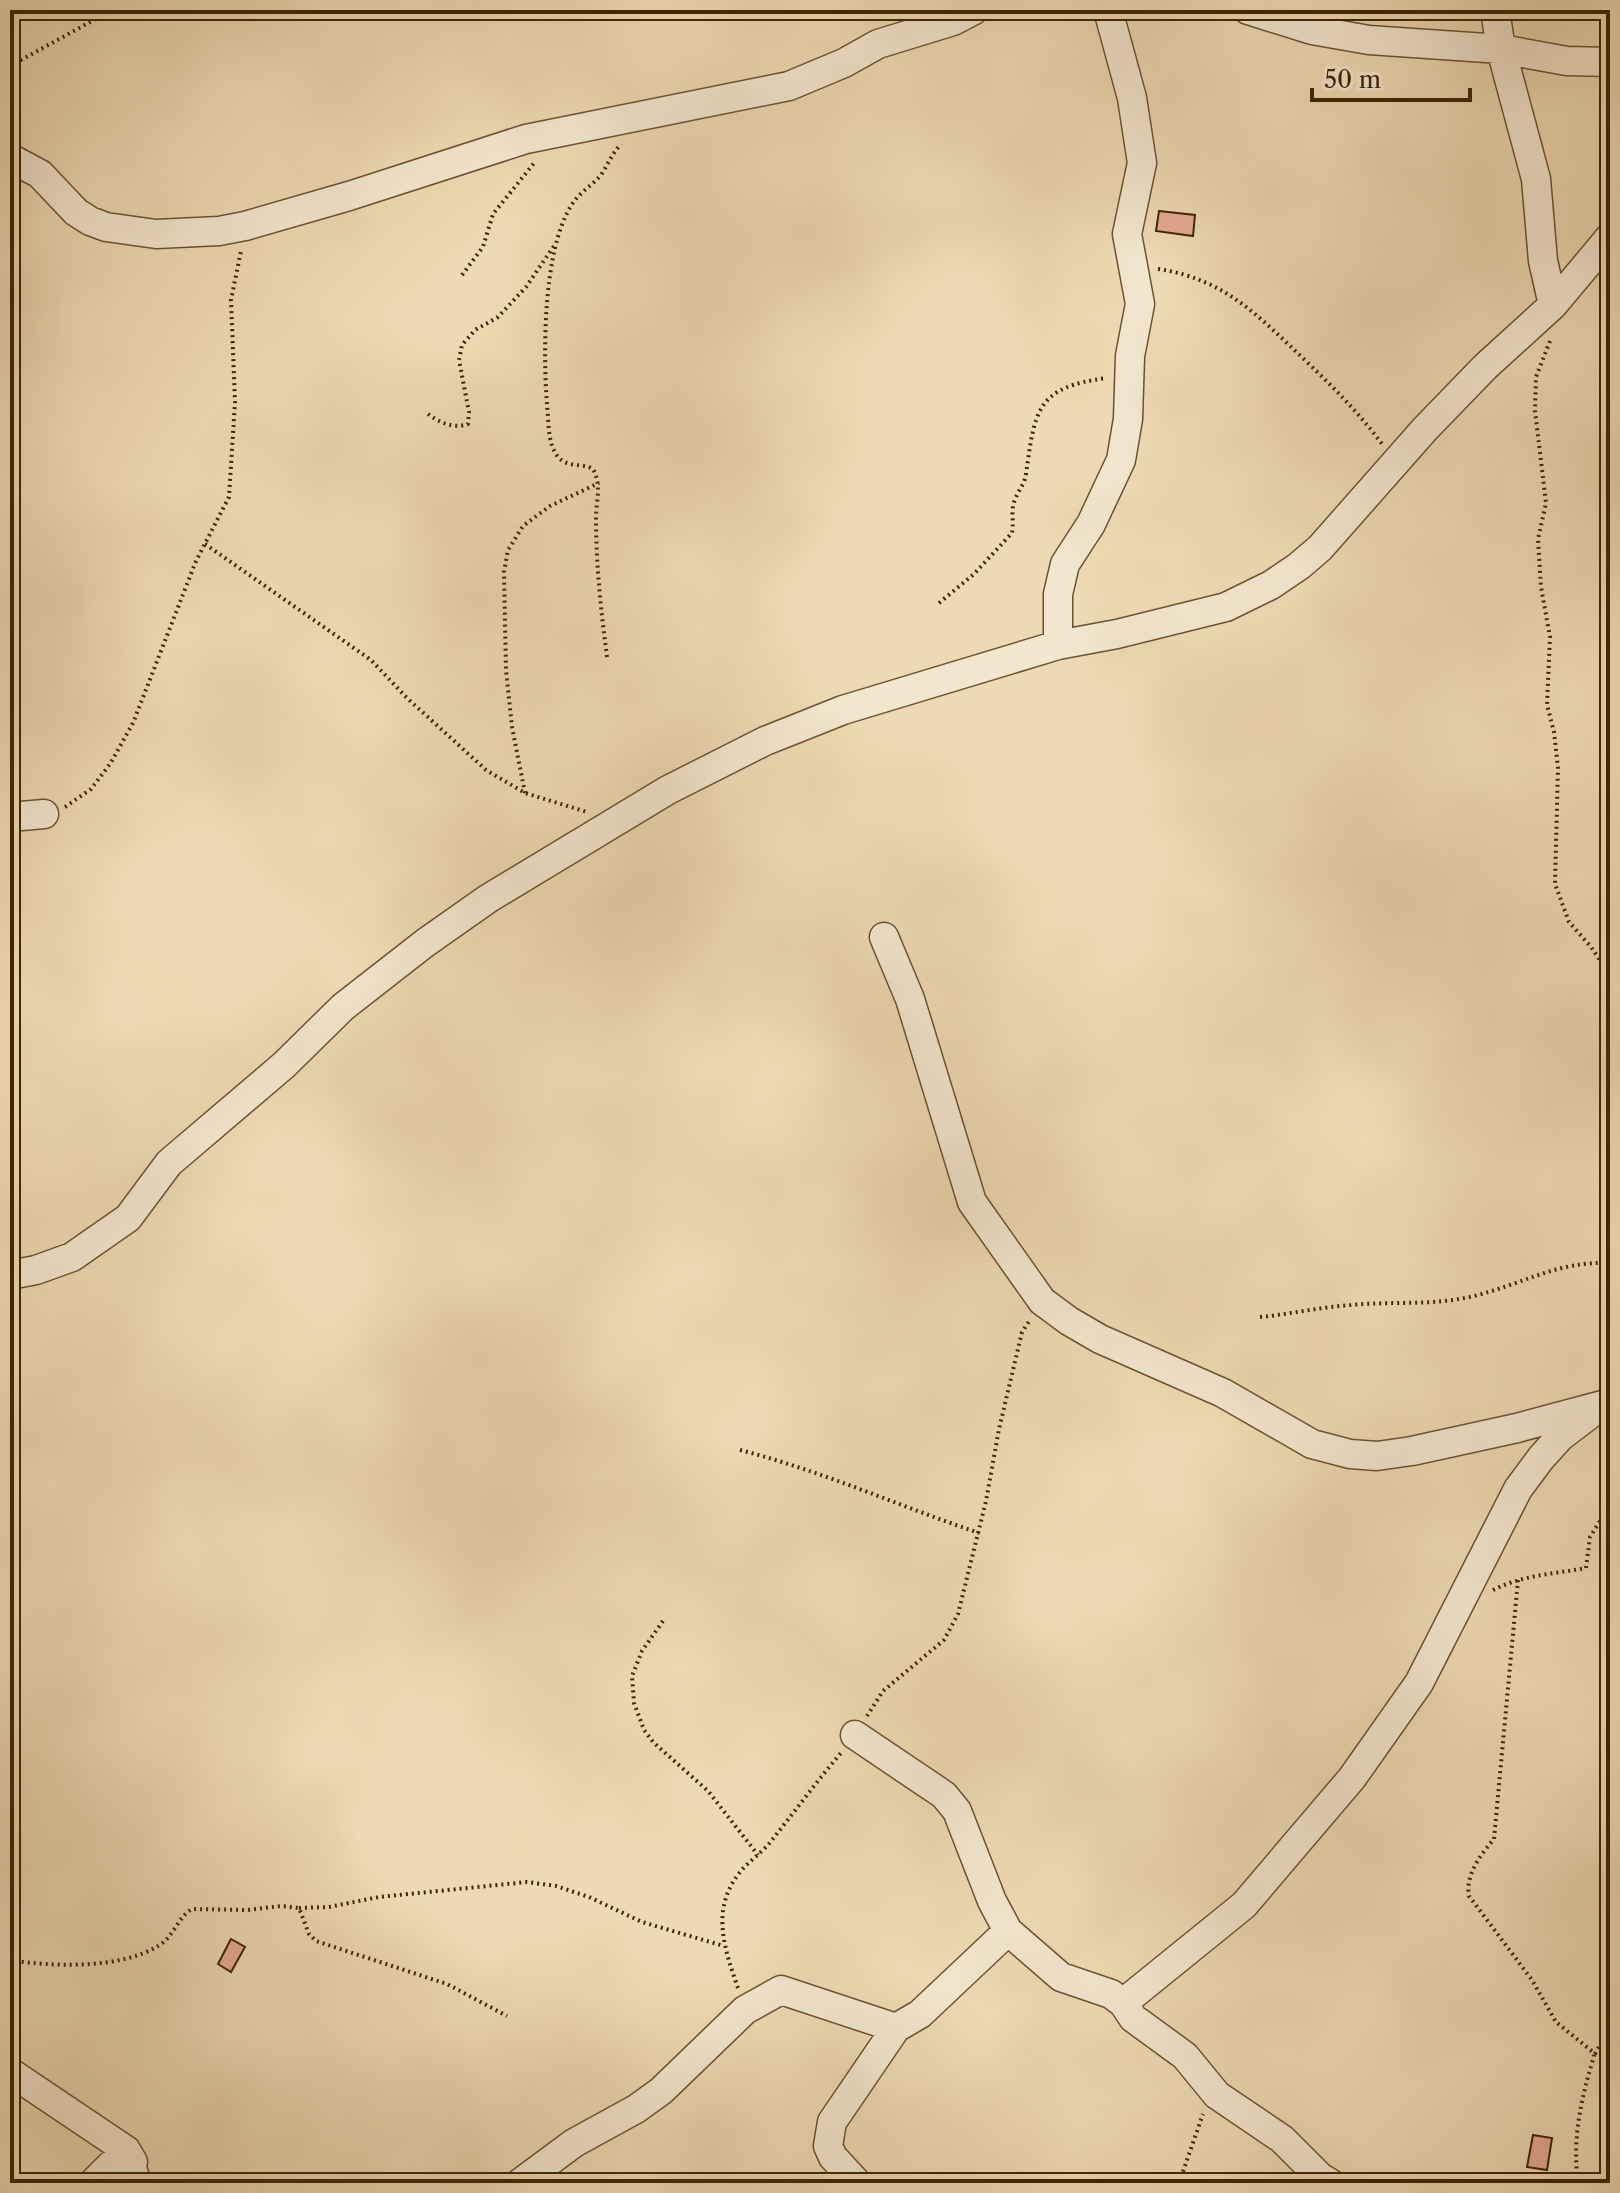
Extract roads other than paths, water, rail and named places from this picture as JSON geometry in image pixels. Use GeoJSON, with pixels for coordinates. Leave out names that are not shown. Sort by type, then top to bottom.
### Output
{"type":"FeatureCollection","features":[{"type":"Feature","properties":{"kind":"street"},"geometry":{"type":"LineString","coordinates":[[10,158],[40,174],[76,212],[106,227],[156,234],[219,231],[349,196],[492,148],[789,86],[844,63],[878,44],[953,21],[974,10]]}},
{"type":"Feature","properties":{"kind":"street"},"geometry":{"type":"LineString","coordinates":[[1058,645],[1058,594],[1065,564],[1091,524],[1121,460],[1128,419],[1132,342],[1140,304],[1127,234],[1142,163],[1132,98],[1108,10]]}},
{"type":"Feature","properties":{"kind":"street"},"geometry":{"type":"LineString","coordinates":[[1248,10],[1312,30],[1369,40],[1501,49],[1567,61],[1610,62]]}},
{"type":"Feature","properties":{"kind":"street"},"geometry":{"type":"LineString","coordinates":[[1495,10],[1501,49],[1536,179],[1543,261],[1553,305]]}},
{"type":"Feature","properties":{"kind":"street"},"geometry":{"type":"LineString","coordinates":[[10,1275],[36,1270],[72,1257],[128,1218],[169,1163],[284,1065],[343,1007],[489,898],[668,790],[765,741],[843,710],[1058,645],[1226,607],[1271,585],[1320,548],[1396,461],[1485,367],[1553,305],[1610,237]]}},
{"type":"Feature","properties":{"kind":"street"},"geometry":{"type":"LineString","coordinates":[[10,817],[44,814]]}},
{"type":"Feature","properties":{"kind":"street"},"geometry":{"type":"LineString","coordinates":[[884,937],[910,999],[972,1202],[1042,1301],[1100,1339],[1223,1393],[1312,1444],[1332,1451],[1377,1456],[1412,1451],[1603,1406]]}},
{"type":"Feature","properties":{"kind":"street"},"geometry":{"type":"LineString","coordinates":[[1123,2003],[1244,1905],[1352,1778],[1419,1683],[1518,1489],[1560,1437],[1603,1406]]}},
{"type":"Feature","properties":{"kind":"street"},"geometry":{"type":"LineString","coordinates":[[855,1735],[944,1795],[957,1811],[992,1901],[1008,1931],[1061,1977],[1111,1994],[1123,2003],[1133,2018],[1185,2056],[1212,2089],[1282,2139],[1330,2183]]}},
{"type":"Feature","properties":{"kind":"street"},"geometry":{"type":"LineString","coordinates":[[857,2183],[833,2157],[828,2146],[832,2122],[896,2028],[920,2014],[1008,1931]]}},
{"type":"Feature","properties":{"kind":"street"},"geometry":{"type":"LineString","coordinates":[[520,2183],[574,2143],[636,2109],[661,2091],[745,2010],[784,1990],[896,2028]]}},
{"type":"Feature","properties":{"kind":"street"},"geometry":{"type":"LineString","coordinates":[[10,2072],[126,2150],[145,2183]]}},
{"type":"Feature","properties":{"kind":"street"},"geometry":{"type":"LineString","coordinates":[[93,2183],[126,2150]]}},
{"type":"Feature","properties":{"kind":"street"},"geometry":{"type":"LineString","coordinates":[[126,2150],[137,2183]]}}]}
